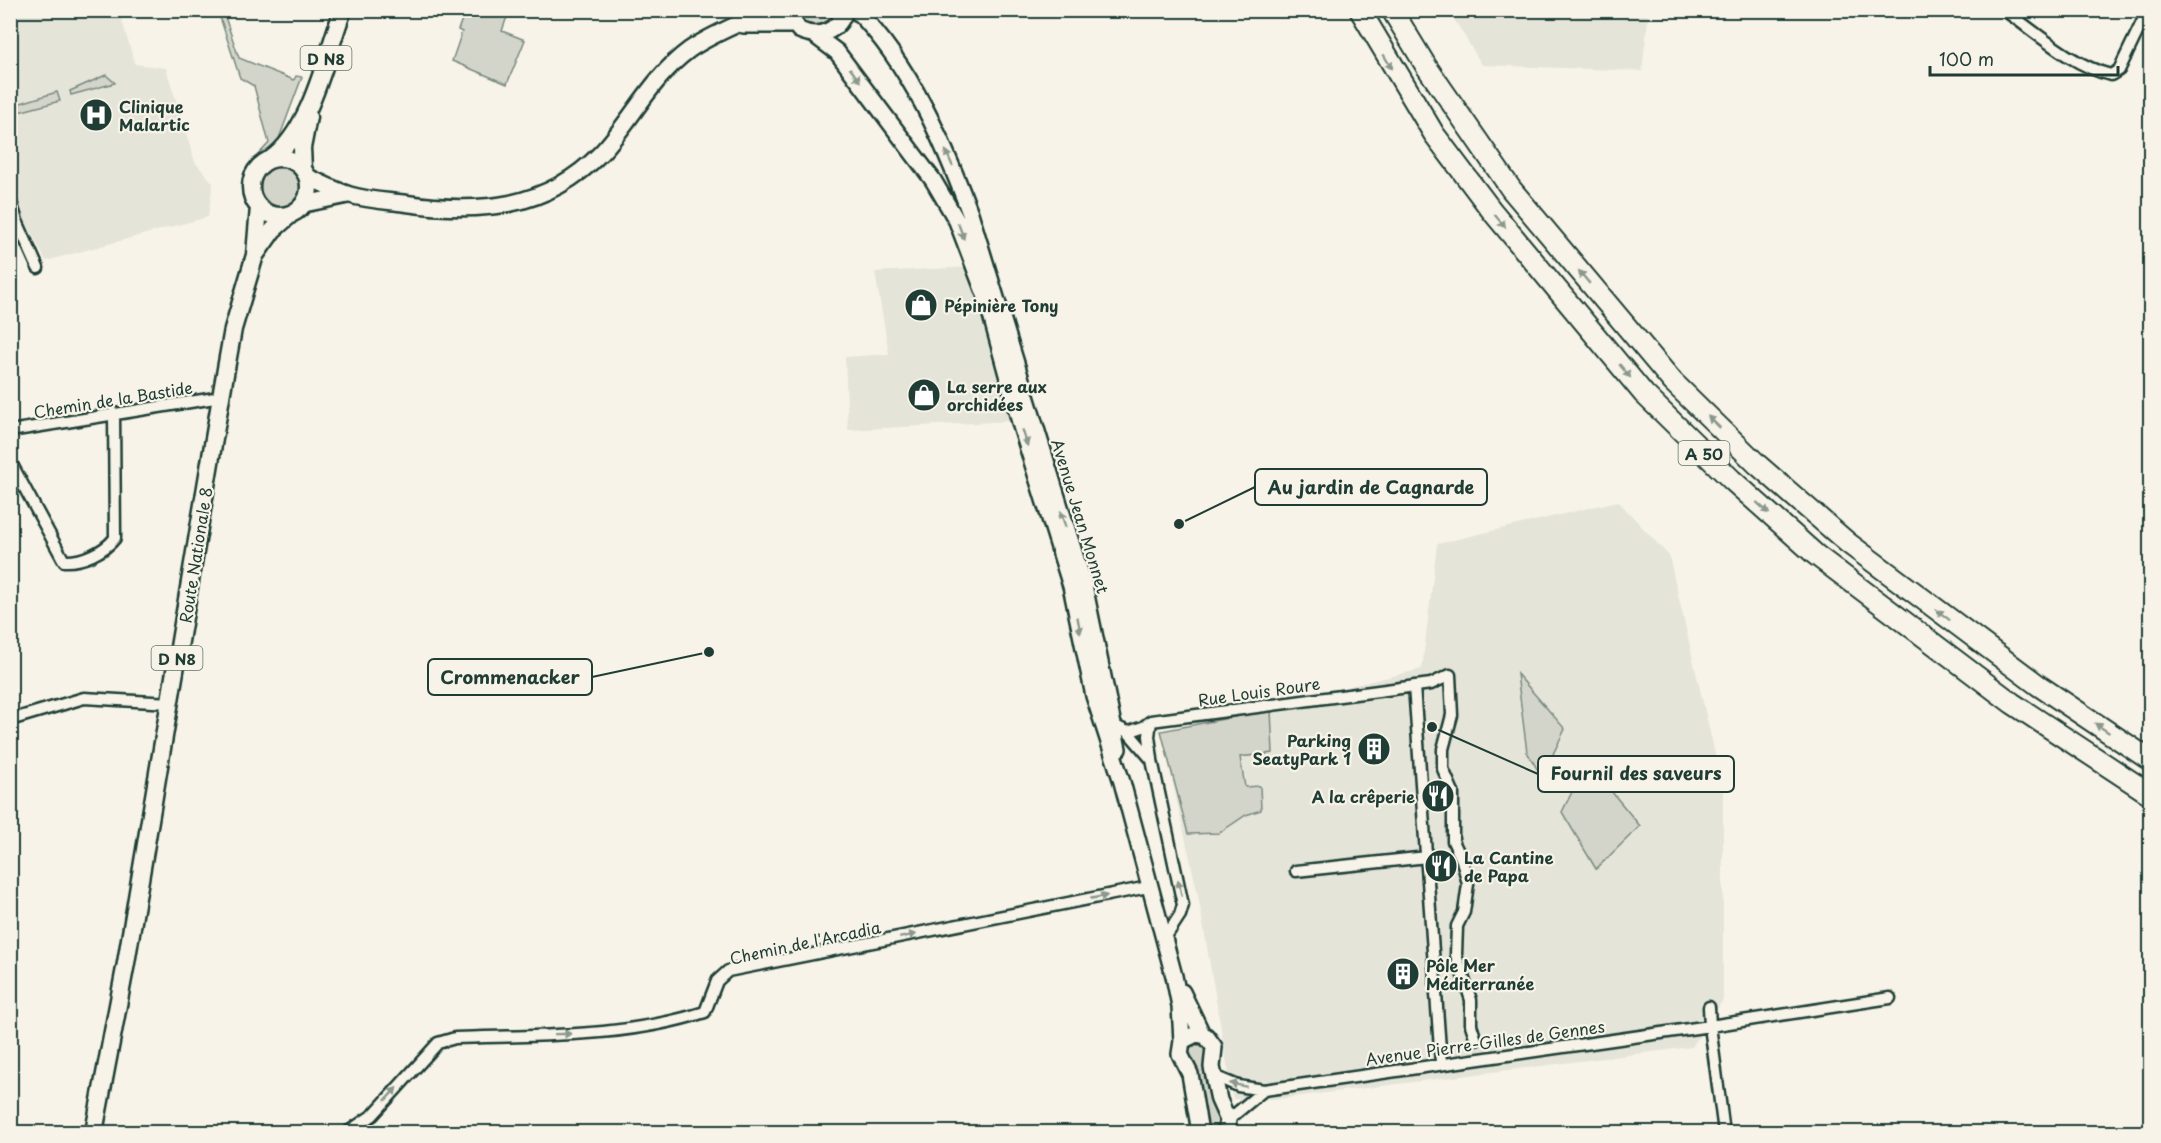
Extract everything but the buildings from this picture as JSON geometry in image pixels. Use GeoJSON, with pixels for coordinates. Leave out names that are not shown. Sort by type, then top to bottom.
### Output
{"type":"FeatureCollection","features":[{"type":"Feature","properties":{"kind":"highway","name":"A 50"},"geometry":{"type":"LineString","coordinates":[[1360,10],[1434,134],[1492,211],[1644,394],[1732,480],[1816,555],[2012,703],[2151,794]]}},
{"type":"Feature","properties":{"kind":"highway","name":"A 50"},"geometry":{"type":"LineString","coordinates":[[1392,10],[1426,66],[1511,189],[1673,382],[1758,465],[1848,543],[2038,685],[2151,760]]}},
{"type":"Feature","properties":{"kind":"main road"},"geometry":{"type":"LineString","coordinates":[[348,195],[306,173],[289,159],[271,159],[256,171],[252,180],[252,194],[259,207],[273,216],[290,215],[304,204],[348,195],[457,210],[484,209],[532,198],[563,183],[601,153],[654,82],[689,50],[766,10]]}},
{"type":"Feature","properties":{"kind":"main road"},"geometry":{"type":"LineString","coordinates":[[737,25],[793,25],[786,10]]}},
{"type":"Feature","properties":{"kind":"main road"},"geometry":{"type":"LineString","coordinates":[[813,34],[831,30],[841,21],[845,10]]}},
{"type":"Feature","properties":{"kind":"main road","name":"Avenue Jean Monnet"},"geometry":{"type":"LineString","coordinates":[[856,10],[888,51],[921,101],[953,168],[970,213],[1084,585],[1121,729],[1122,782]]}},
{"type":"Feature","properties":{"kind":"main road","name":"D N8"},"geometry":{"type":"LineString","coordinates":[[306,173],[302,148],[310,104],[343,11]]}},
{"type":"Feature","properties":{"kind":"main road","name":"Avenue Jean Monnet"},"geometry":{"type":"LineString","coordinates":[[793,25],[813,34],[837,52],[933,180],[957,221],[986,297],[1021,426],[1071,586],[1099,716],[1122,782],[1148,887],[1174,976],[1180,1006],[1182,1041],[1180,1053],[1190,1074],[1200,1132]]}},
{"type":"Feature","properties":{"kind":"main road","name":"D N8"},"geometry":{"type":"LineString","coordinates":[[271,159],[287,144],[310,104]]}},
{"type":"Feature","properties":{"kind":"main road"},"geometry":{"type":"LineString","coordinates":[[304,204],[309,186],[306,173]]}},
{"type":"Feature","properties":{"kind":"main road","name":"Route Nationale 8"},"geometry":{"type":"LineString","coordinates":[[94,1132],[126,963],[233,329],[255,255],[259,207]]}},
{"type":"Feature","properties":{"kind":"main road","name":"Route Nationale 8"},"geometry":{"type":"LineString","coordinates":[[255,255],[273,230],[290,215]]}},
{"type":"Feature","properties":{"kind":"main road","name":"Route Nationale 8"},"geometry":{"type":"LineString","coordinates":[[106,1132],[126,963]]}},
{"type":"Feature","properties":{"kind":"main road","name":"Avenue Jean Monnet"},"geometry":{"type":"LineString","coordinates":[[1174,976],[1202,1035],[1214,1047],[1214,1076],[1227,1126]]}},
{"type":"Feature","properties":{"kind":"main road"},"geometry":{"type":"LineString","coordinates":[[1182,1041],[1191,1034],[1202,1035]]}},
{"type":"Feature","properties":{"kind":"street"},"geometry":{"type":"LineString","coordinates":[[2004,10],[2071,56],[2099,72],[2111,75],[2119,70],[2147,12]]}},
{"type":"Feature","properties":{"kind":"street"},"geometry":{"type":"LineString","coordinates":[[10,199],[38,268]]}},
{"type":"Feature","properties":{"kind":"street","name":"Chemin de la Bastide"},"geometry":{"type":"LineString","coordinates":[[10,430],[221,397]]}},
{"type":"Feature","properties":{"kind":"street"},"geometry":{"type":"LineString","coordinates":[[10,461],[64,561],[74,562],[107,547],[115,538],[114,413]]}},
{"type":"Feature","properties":{"kind":"street","name":"Rue Louis Roure"},"geometry":{"type":"LineString","coordinates":[[1121,729],[1143,727],[1150,721],[1431,684],[1450,675],[1452,715],[1443,749],[1443,769],[1453,792],[1453,842],[1462,860],[1468,884],[1464,912],[1457,926],[1456,955],[1471,1000],[1471,1025],[1476,1040]]}},
{"type":"Feature","properties":{"kind":"street"},"geometry":{"type":"LineString","coordinates":[[1414,686],[1441,1063]]}},
{"type":"Feature","properties":{"kind":"street"},"geometry":{"type":"LineString","coordinates":[[10,720],[84,698],[170,703]]}},
{"type":"Feature","properties":{"kind":"street"},"geometry":{"type":"LineString","coordinates":[[1099,716],[1121,729],[1152,760]]}},
{"type":"Feature","properties":{"kind":"street"},"geometry":{"type":"LineString","coordinates":[[1150,721],[1152,760],[1184,904],[1180,915],[1163,941]]}},
{"type":"Feature","properties":{"kind":"street"},"geometry":{"type":"LineString","coordinates":[[1296,871],[1427,857]]}},
{"type":"Feature","properties":{"kind":"street","name":"Chemin de l'Arcadia"},"geometry":{"type":"LineString","coordinates":[[348,1132],[373,1115],[438,1042],[455,1038],[595,1034],[679,1020],[705,1012],[717,981],[728,971],[1148,887]]}},
{"type":"Feature","properties":{"kind":"street","name":"Avenue Pierre-Gilles de Gennes"},"geometry":{"type":"LineString","coordinates":[[1214,1076],[1238,1086],[1264,1090],[1890,998]]}},
{"type":"Feature","properties":{"kind":"street"},"geometry":{"type":"LineString","coordinates":[[1709,1007],[1724,1132]]}},
{"type":"Feature","properties":{"kind":"street"},"geometry":{"type":"LineString","coordinates":[[1227,1126],[1264,1090]]}},
{"type":"Feature","properties":{"kind":"shaded area","name":"Clinique Malartic"},"geometry":{"type":"Polygon","coordinates":[[[10,11],[119,11],[135,64],[166,68],[195,162],[213,183],[208,217],[46,261],[19,209],[11,176],[10,11]]]}},
{"type":"Feature","properties":{"kind":"shaded area"},"geometry":{"type":"Polygon","coordinates":[[[218,11],[223,11],[239,58],[294,80],[296,76],[302,77],[275,149],[259,154],[269,143],[254,86],[240,78],[218,11]]]}},
{"type":"Feature","properties":{"kind":"shaded area"},"geometry":{"type":"Polygon","coordinates":[[[460,11],[509,11],[502,31],[525,40],[507,84],[452,61],[462,32],[458,30],[464,14],[460,11]]]}},
{"type":"Feature","properties":{"kind":"shaded area"},"geometry":{"type":"Polygon","coordinates":[[[792,11],[839,11],[828,26],[806,27],[792,11]]]}},
{"type":"Feature","properties":{"kind":"shaded area"},"geometry":{"type":"Polygon","coordinates":[[[1449,11],[1649,11],[1642,71],[1482,65],[1449,11]]]}},
{"type":"Feature","properties":{"kind":"shaded area"},"geometry":{"type":"Polygon","coordinates":[[[106,75],[115,83],[71,95],[70,91],[106,75]]]}},
{"type":"Feature","properties":{"kind":"shaded area"},"geometry":{"type":"Polygon","coordinates":[[[57,92],[60,101],[11,114],[11,106],[57,92]]]}},
{"type":"Feature","properties":{"kind":"shaded area"},"geometry":{"type":"Polygon","coordinates":[[[280,166],[289,167],[296,172],[301,179],[301,197],[296,204],[289,209],[280,210],[271,209],[264,204],[259,197],[258,188],[259,179],[264,172],[271,167],[280,166]]]}},
{"type":"Feature","properties":{"kind":"shaded area"},"geometry":{"type":"Polygon","coordinates":[[[969,267],[1012,421],[848,430],[845,357],[889,354],[875,272],[969,267]]]}},
{"type":"Feature","properties":{"kind":"shaded area"},"geometry":{"type":"Polygon","coordinates":[[[1618,501],[1669,556],[1723,788],[1723,1000],[1692,1047],[1278,1099],[1233,1099],[1198,895],[1161,731],[1422,669],[1437,544],[1618,501]]]}},
{"type":"Feature","properties":{"kind":"shaded area"},"geometry":{"type":"Polygon","coordinates":[[[1517,674],[1565,729],[1542,777],[1527,752],[1517,674]]]}},
{"type":"Feature","properties":{"kind":"shaded area"},"geometry":{"type":"Polygon","coordinates":[[[1271,710],[1273,753],[1240,757],[1245,787],[1260,786],[1261,810],[1246,815],[1219,833],[1188,834],[1161,731],[1271,710]]]}},
{"type":"Feature","properties":{"kind":"shaded area"},"geometry":{"type":"Polygon","coordinates":[[[1587,762],[1640,826],[1596,869],[1562,812],[1587,762]]]}},
{"type":"Feature","properties":{"kind":"shaded area"},"geometry":{"type":"Polygon","coordinates":[[[1202,1045],[1208,1052],[1222,1119],[1219,1129],[1209,1130],[1202,1123],[1204,1107],[1202,1089],[1189,1056],[1191,1047],[1202,1045]]]}},
{"type":"Feature","properties":{"kind":"place","name":"Clinique Malartic"},"geometry":{"type":"Point","coordinates":[96,115]}},
{"type":"Feature","properties":{"kind":"place","name":"Pépinière Tony"},"geometry":{"type":"Point","coordinates":[921,305]}},
{"type":"Feature","properties":{"kind":"place","name":"La serre aux orchidées"},"geometry":{"type":"Point","coordinates":[924,395]}},
{"type":"Feature","properties":{"kind":"place","name":"Au jardin de Cagnarde"},"geometry":{"type":"Point","coordinates":[1179,524]}},
{"type":"Feature","properties":{"kind":"place","name":"Crommenacker"},"geometry":{"type":"Point","coordinates":[709,652]}},
{"type":"Feature","properties":{"kind":"place","name":"Fournil des saveurs"},"geometry":{"type":"Point","coordinates":[1432,727]}},
{"type":"Feature","properties":{"kind":"place","name":"Parking SeatyPark 1"},"geometry":{"type":"Point","coordinates":[1374,749]}},
{"type":"Feature","properties":{"kind":"place","name":"A la crêperie"},"geometry":{"type":"Point","coordinates":[1438,796]}},
{"type":"Feature","properties":{"kind":"place","name":"La Cantine de Papa"},"geometry":{"type":"Point","coordinates":[1441,866]}},
{"type":"Feature","properties":{"kind":"place","name":"Pôle Mer Méditerranée"},"geometry":{"type":"Point","coordinates":[1403,974]}}]}
